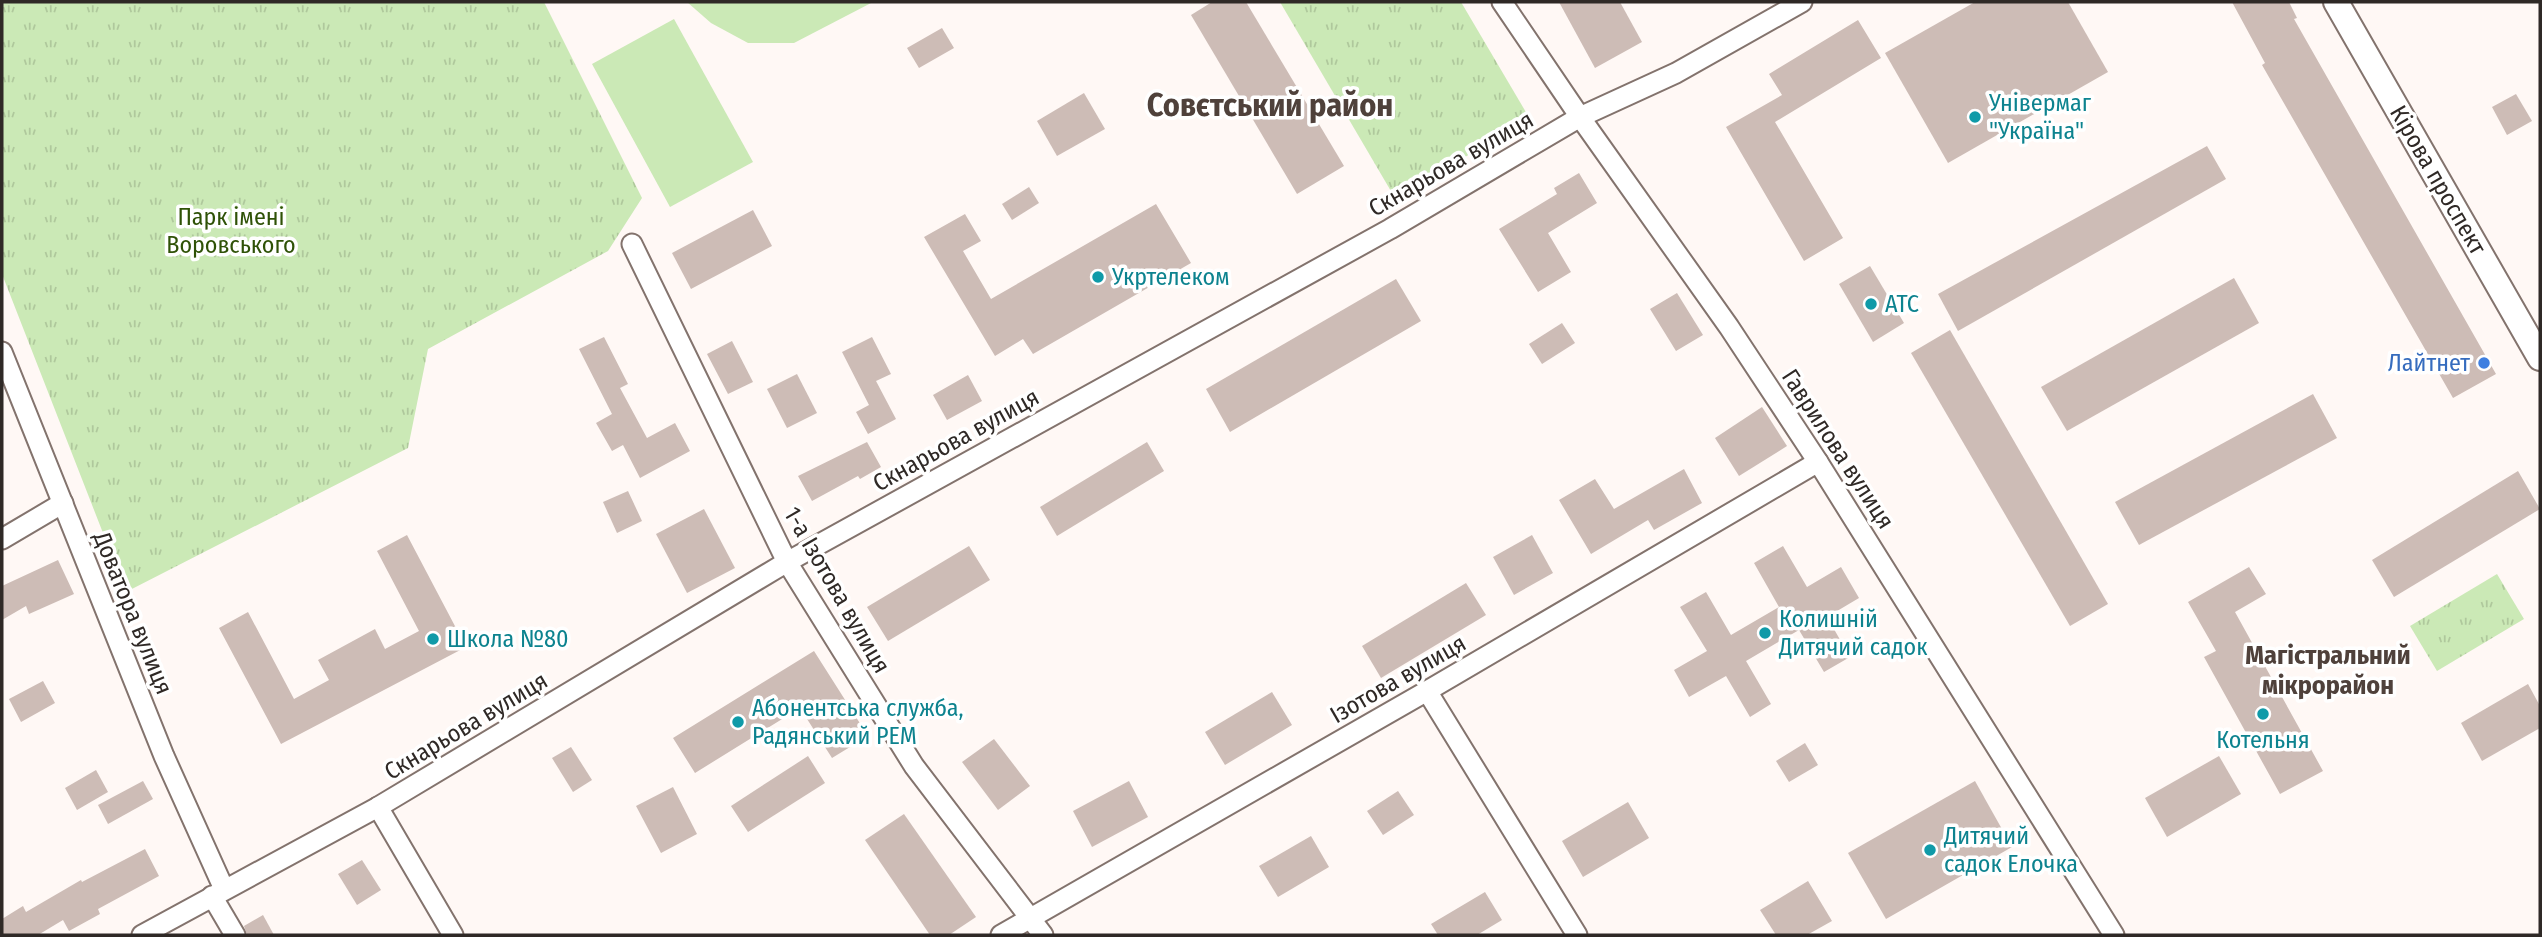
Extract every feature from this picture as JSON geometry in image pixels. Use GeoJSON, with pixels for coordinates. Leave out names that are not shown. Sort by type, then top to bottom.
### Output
{"type":"FeatureCollection","features":[{"type":"Feature","properties":{"kind":"street","name":"Гаврилова вулиця"},"geometry":{"type":"LineString","coordinates":[[1502,2],[1580,117],[1730,327],[1818,462],[2114,935]]}},
{"type":"Feature","properties":{"kind":"street","name":"Скнарьова вулиця"},"geometry":{"type":"LineString","coordinates":[[142,935],[377,807],[787,562],[1390,229],[1580,117],[1676,73],[1802,2]]}},
{"type":"Feature","properties":{"kind":"street","name":"Кірова проспект"},"geometry":{"type":"LineString","coordinates":[[2336,2],[2540,358]]}},
{"type":"Feature","properties":{"kind":"street","name":"1-а Ізотова вулиця"},"geometry":{"type":"LineString","coordinates":[[632,244],[787,562],[914,766],[1043,935]]}},
{"type":"Feature","properties":{"kind":"street","name":"Доватора вулиця"},"geometry":{"type":"LineString","coordinates":[[2,352],[234,935]]}},
{"type":"Feature","properties":{"kind":"street","name":"Ізотова вулиця"},"geometry":{"type":"LineString","coordinates":[[1001,935],[1427,691],[1818,462]]}},
{"type":"Feature","properties":{"kind":"street"},"geometry":{"type":"LineString","coordinates":[[2,539],[63,503]]}},
{"type":"Feature","properties":{"kind":"street"},"geometry":{"type":"LineString","coordinates":[[1427,691],[1577,935]]}},
{"type":"Feature","properties":{"kind":"street"},"geometry":{"type":"LineString","coordinates":[[377,807],[453,935]]}},
{"type":"Feature","properties":{"kind":"green space","name":"Парк імені Воровського"},"geometry":{"type":"Polygon","coordinates":[[[2,2],[544,2],[642,198],[608,251],[428,349],[408,448],[126,592],[2,274],[2,2]]]}},
{"type":"Feature","properties":{"kind":"green space"},"geometry":{"type":"Polygon","coordinates":[[[687,2],[873,2],[794,43],[748,43],[711,23],[687,2]]]}},
{"type":"Feature","properties":{"kind":"green space"},"geometry":{"type":"Polygon","coordinates":[[[1280,2],[1461,2],[1530,119],[1395,198],[1280,2]]]}},
{"type":"Feature","properties":{"kind":"green space"},"geometry":{"type":"Polygon","coordinates":[[[674,19],[753,162],[670,207],[592,64],[674,19]]]}},
{"type":"Feature","properties":{"kind":"green space"},"geometry":{"type":"Polygon","coordinates":[[[2497,574],[2524,619],[2437,671],[2410,626],[2497,574]]]}},
{"type":"Feature","properties":{"kind":"building"},"geometry":{"type":"Polygon","coordinates":[[[1212,2],[1246,2],[1344,166],[1297,194],[1191,15],[1212,2]]]}},
{"type":"Feature","properties":{"kind":"building"},"geometry":{"type":"Polygon","coordinates":[[[1559,2],[1620,2],[1642,42],[1595,68],[1559,2]]]}},
{"type":"Feature","properties":{"kind":"building","name":"Універмаг \"Україна\""},"geometry":{"type":"Polygon","coordinates":[[[1975,2],[2068,2],[2108,72],[1948,163],[1885,53],[1975,2]]]}},
{"type":"Feature","properties":{"kind":"building"},"geometry":{"type":"Polygon","coordinates":[[[2232,2],[2289,2],[2297,18],[2294,19],[2496,374],[2453,398],[2262,65],[2265,63],[2232,2]]]}},
{"type":"Feature","properties":{"kind":"building"},"geometry":{"type":"Polygon","coordinates":[[[1858,20],[1881,58],[1775,122],[1843,238],[1804,261],[1726,127],[1782,95],[1769,74],[1858,20]]]}},
{"type":"Feature","properties":{"kind":"building"},"geometry":{"type":"Polygon","coordinates":[[[942,28],[954,48],[919,68],[907,48],[942,28]]]}},
{"type":"Feature","properties":{"kind":"building"},"geometry":{"type":"Polygon","coordinates":[[[1084,93],[1105,129],[1057,156],[1037,121],[1084,93]]]}},
{"type":"Feature","properties":{"kind":"building"},"geometry":{"type":"Polygon","coordinates":[[[2516,94],[2532,121],[2507,135],[2492,107],[2516,94]]]}},
{"type":"Feature","properties":{"kind":"building"},"geometry":{"type":"Polygon","coordinates":[[[2207,146],[2226,179],[1958,331],[1938,294],[2207,146]]]}},
{"type":"Feature","properties":{"kind":"building"},"geometry":{"type":"Polygon","coordinates":[[[1579,173],[1597,203],[1548,233],[1571,272],[1538,292],[1499,229],[1557,194],[1554,188],[1579,173]]]}},
{"type":"Feature","properties":{"kind":"building"},"geometry":{"type":"Polygon","coordinates":[[[1029,187],[1039,203],[1012,220],[1002,204],[1029,187]]]}},
{"type":"Feature","properties":{"kind":"building","name":"Укртелеком"},"geometry":{"type":"Polygon","coordinates":[[[1156,204],[1191,263],[1033,354],[1023,339],[995,356],[924,237],[965,214],[981,241],[963,251],[991,299],[1156,204]]]}},
{"type":"Feature","properties":{"kind":"building"},"geometry":{"type":"Polygon","coordinates":[[[753,210],[772,246],[691,289],[672,253],[753,210]]]}},
{"type":"Feature","properties":{"kind":"building","name":"АТС"},"geometry":{"type":"Polygon","coordinates":[[[1870,266],[1904,323],[1873,342],[1839,284],[1870,266]]]}},
{"type":"Feature","properties":{"kind":"building"},"geometry":{"type":"Polygon","coordinates":[[[2234,278],[2259,323],[2067,431],[2041,387],[2234,278]]]}},
{"type":"Feature","properties":{"kind":"building"},"geometry":{"type":"Polygon","coordinates":[[[1396,279],[1421,321],[1230,432],[1206,389],[1396,279]]]}},
{"type":"Feature","properties":{"kind":"building"},"geometry":{"type":"Polygon","coordinates":[[[1677,293],[1703,335],[1676,351],[1650,309],[1677,293]]]}},
{"type":"Feature","properties":{"kind":"building"},"geometry":{"type":"Polygon","coordinates":[[[1562,323],[1575,343],[1542,364],[1529,344],[1562,323]]]}},
{"type":"Feature","properties":{"kind":"building"},"geometry":{"type":"Polygon","coordinates":[[[1950,330],[2108,604],[2070,626],[1911,353],[1950,330]]]}},
{"type":"Feature","properties":{"kind":"building"},"geometry":{"type":"Polygon","coordinates":[[[604,337],[628,384],[620,388],[647,438],[675,423],[690,451],[640,478],[623,445],[612,451],[596,423],[612,414],[579,349],[604,337]]]}},
{"type":"Feature","properties":{"kind":"building"},"geometry":{"type":"Polygon","coordinates":[[[872,337],[891,374],[876,381],[896,419],[868,434],[856,412],[869,405],[842,352],[872,337]]]}},
{"type":"Feature","properties":{"kind":"building"},"geometry":{"type":"Polygon","coordinates":[[[732,341],[753,382],[728,394],[707,354],[732,341]]]}},
{"type":"Feature","properties":{"kind":"building"},"geometry":{"type":"Polygon","coordinates":[[[797,374],[817,413],[787,428],[767,389],[797,374]]]}},
{"type":"Feature","properties":{"kind":"building"},"geometry":{"type":"Polygon","coordinates":[[[968,375],[982,401],[947,420],[933,395],[968,375]]]}},
{"type":"Feature","properties":{"kind":"building"},"geometry":{"type":"Polygon","coordinates":[[[2313,394],[2337,438],[2139,545],[2115,502],[2313,394]]]}},
{"type":"Feature","properties":{"kind":"building"},"geometry":{"type":"Polygon","coordinates":[[[1762,407],[1787,446],[1739,476],[1715,438],[1762,407]]]}},
{"type":"Feature","properties":{"kind":"building"},"geometry":{"type":"Polygon","coordinates":[[[867,442],[881,467],[812,501],[798,476],[867,442]]]}},
{"type":"Feature","properties":{"kind":"building"},"geometry":{"type":"Polygon","coordinates":[[[1147,442],[1164,471],[1057,536],[1040,507],[1147,442]]]}},
{"type":"Feature","properties":{"kind":"building"},"geometry":{"type":"Polygon","coordinates":[[[1684,469],[1702,503],[1654,530],[1648,520],[1591,554],[1559,500],[1595,479],[1614,509],[1684,469]]]}},
{"type":"Feature","properties":{"kind":"building"},"geometry":{"type":"Polygon","coordinates":[[[2518,471],[2540,509],[2394,597],[2372,560],[2518,471]]]}},
{"type":"Feature","properties":{"kind":"building"},"geometry":{"type":"Polygon","coordinates":[[[628,491],[642,521],[617,533],[603,502],[628,491]]]}},
{"type":"Feature","properties":{"kind":"building"},"geometry":{"type":"Polygon","coordinates":[[[704,509],[735,568],[687,593],[656,534],[704,509]]]}},
{"type":"Feature","properties":{"kind":"building","name":"Школа №80"},"geometry":{"type":"Polygon","coordinates":[[[407,535],[466,647],[281,744],[219,628],[248,612],[294,699],[329,680],[318,660],[375,629],[385,649],[419,631],[377,551],[407,535]]]}},
{"type":"Feature","properties":{"kind":"building"},"geometry":{"type":"Polygon","coordinates":[[[1532,535],[1553,573],[1514,595],[1493,557],[1532,535]]]}},
{"type":"Feature","properties":{"kind":"building"},"geometry":{"type":"Polygon","coordinates":[[[969,546],[990,580],[888,641],[867,607],[969,546]]]}},
{"type":"Feature","properties":{"kind":"building","name":"Колишній Дитячий садок"},"geometry":{"type":"Polygon","coordinates":[[[1783,546],[1807,587],[1841,567],[1859,598],[1827,617],[1850,657],[1824,672],[1799,630],[1746,661],[1771,704],[1750,717],[1726,676],[1689,697],[1674,670],[1707,651],[1680,607],[1706,592],[1731,635],[1779,607],[1754,563],[1783,546]]]}},
{"type":"Feature","properties":{"kind":"building"},"geometry":{"type":"Polygon","coordinates":[[[58,560],[74,594],[29,614],[26,606],[2,620],[2,586],[58,560]]]}},
{"type":"Feature","properties":{"kind":"building","name":"Котельня"},"geometry":{"type":"Polygon","coordinates":[[[2249,567],[2266,594],[2235,612],[2323,771],[2280,794],[2204,657],[2216,651],[2188,602],[2249,567]]]}},
{"type":"Feature","properties":{"kind":"building"},"geometry":{"type":"Polygon","coordinates":[[[1466,583],[1486,615],[1381,678],[1362,646],[1466,583]]]}},
{"type":"Feature","properties":{"kind":"building","name":"Абонентська служба, Радянський РЕМ"},"geometry":{"type":"Polygon","coordinates":[[[814,651],[868,736],[832,758],[800,708],[695,773],[673,738],[814,651]]]}},
{"type":"Feature","properties":{"kind":"building"},"geometry":{"type":"Polygon","coordinates":[[[43,681],[55,703],[21,722],[9,699],[43,681]]]}},
{"type":"Feature","properties":{"kind":"building"},"geometry":{"type":"Polygon","coordinates":[[[2528,684],[2540,706],[2540,728],[2482,761],[2461,723],[2528,684]]]}},
{"type":"Feature","properties":{"kind":"building"},"geometry":{"type":"Polygon","coordinates":[[[1272,692],[1292,725],[1225,765],[1205,732],[1272,692]]]}},
{"type":"Feature","properties":{"kind":"building"},"geometry":{"type":"Polygon","coordinates":[[[994,739],[1030,786],[998,810],[962,762],[994,739]]]}},
{"type":"Feature","properties":{"kind":"building"},"geometry":{"type":"Polygon","coordinates":[[[1805,743],[1818,765],[1789,782],[1776,761],[1805,743]]]}},
{"type":"Feature","properties":{"kind":"building"},"geometry":{"type":"Polygon","coordinates":[[[571,747],[592,780],[573,792],[552,758],[571,747]]]}},
{"type":"Feature","properties":{"kind":"building"},"geometry":{"type":"Polygon","coordinates":[[[808,756],[825,783],[748,832],[731,806],[808,756]]]}},
{"type":"Feature","properties":{"kind":"building"},"geometry":{"type":"Polygon","coordinates":[[[2219,756],[2241,794],[2167,837],[2145,798],[2219,756]]]}},
{"type":"Feature","properties":{"kind":"building"},"geometry":{"type":"Polygon","coordinates":[[[96,770],[108,792],[77,810],[65,788],[96,770]]]}},
{"type":"Feature","properties":{"kind":"building"},"geometry":{"type":"Polygon","coordinates":[[[143,781],[153,799],[108,824],[98,805],[143,781]]]}},
{"type":"Feature","properties":{"kind":"building"},"geometry":{"type":"Polygon","coordinates":[[[1129,781],[1148,817],[1092,847],[1073,811],[1129,781]]]}},
{"type":"Feature","properties":{"kind":"building","name":"Дитячий садок Елочка"},"geometry":{"type":"Polygon","coordinates":[[[1975,781],[2012,847],[1886,919],[1848,853],[1975,781]]]}},
{"type":"Feature","properties":{"kind":"building"},"geometry":{"type":"Polygon","coordinates":[[[673,787],[697,834],[661,853],[636,806],[673,787]]]}},
{"type":"Feature","properties":{"kind":"building"},"geometry":{"type":"Polygon","coordinates":[[[1398,791],[1414,815],[1383,835],[1367,811],[1398,791]]]}},
{"type":"Feature","properties":{"kind":"building"},"geometry":{"type":"Polygon","coordinates":[[[1628,802],[1649,838],[1583,877],[1562,841],[1628,802]]]}},
{"type":"Feature","properties":{"kind":"building"},"geometry":{"type":"Polygon","coordinates":[[[904,814],[976,917],[949,935],[930,935],[865,840],[904,814]]]}},
{"type":"Feature","properties":{"kind":"building"},"geometry":{"type":"Polygon","coordinates":[[[1311,836],[1329,867],[1278,897],[1259,866],[1311,836]]]}},
{"type":"Feature","properties":{"kind":"building"},"geometry":{"type":"Polygon","coordinates":[[[145,849],[159,876],[98,909],[100,914],[69,931],[63,920],[38,935],[2,935],[2,919],[23,906],[26,912],[81,880],[82,882],[145,849]]]}},
{"type":"Feature","properties":{"kind":"building"},"geometry":{"type":"Polygon","coordinates":[[[362,860],[381,890],[357,905],[338,874],[362,860]]]}},
{"type":"Feature","properties":{"kind":"building"},"geometry":{"type":"Polygon","coordinates":[[[1808,881],[1832,921],[1807,935],[1776,935],[1760,910],[1808,881]]]}},
{"type":"Feature","properties":{"kind":"building"},"geometry":{"type":"Polygon","coordinates":[[[1485,892],[1502,920],[1477,935],[1438,935],[1431,924],[1485,892]]]}},
{"type":"Feature","properties":{"kind":"building"},"geometry":{"type":"Polygon","coordinates":[[[263,915],[274,935],[247,935],[244,926],[263,915]]]}},
{"type":"Feature","properties":{"kind":"place","name":"Універмаг \"Україна\""},"geometry":{"type":"Point","coordinates":[1975,117]}},
{"type":"Feature","properties":{"kind":"place","name":"Укртелеком"},"geometry":{"type":"Point","coordinates":[1098,277]}},
{"type":"Feature","properties":{"kind":"place","name":"АТС"},"geometry":{"type":"Point","coordinates":[1871,304]}},
{"type":"Feature","properties":{"kind":"place","name":"Лайтнет"},"geometry":{"type":"Point","coordinates":[2484,363]}},
{"type":"Feature","properties":{"kind":"place","name":"Колишній Дитячий садок"},"geometry":{"type":"Point","coordinates":[1765,633]}},
{"type":"Feature","properties":{"kind":"place","name":"Школа №80"},"geometry":{"type":"Point","coordinates":[433,639]}},
{"type":"Feature","properties":{"kind":"place","name":"Котельня"},"geometry":{"type":"Point","coordinates":[2263,714]}},
{"type":"Feature","properties":{"kind":"place","name":"Абонентська служба, Радянський РЕМ"},"geometry":{"type":"Point","coordinates":[738,722]}},
{"type":"Feature","properties":{"kind":"place","name":"Дитячий садок Елочка"},"geometry":{"type":"Point","coordinates":[1930,850]}},
{"type":"Feature","properties":{"kind":"district","name":"Совєтський район"},"geometry":{"type":"Point","coordinates":[1270,105]}},
{"type":"Feature","properties":{"kind":"district","name":"Магістральний мікрорайон"},"geometry":{"type":"Point","coordinates":[2328,670]}}]}
